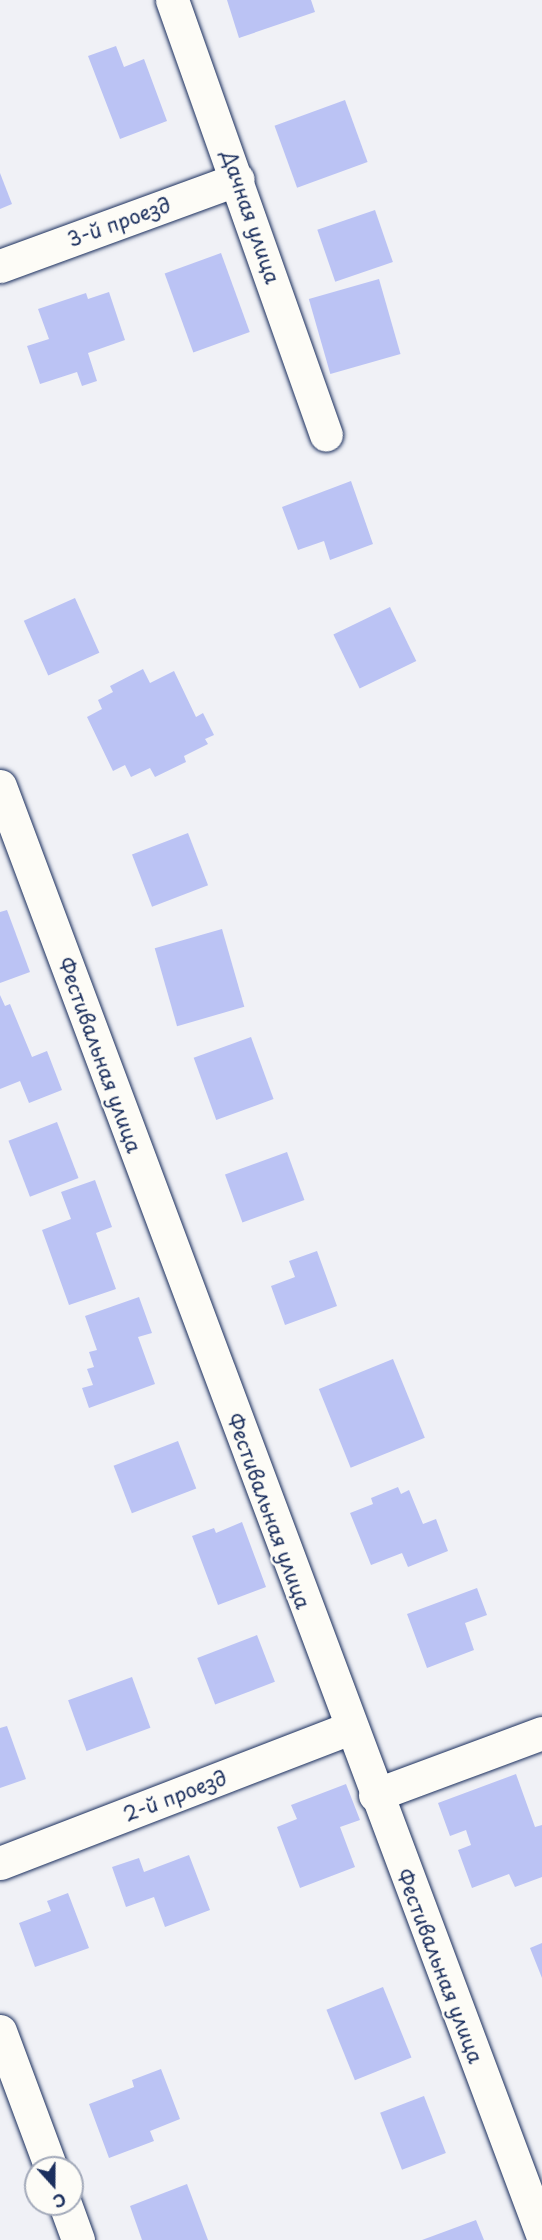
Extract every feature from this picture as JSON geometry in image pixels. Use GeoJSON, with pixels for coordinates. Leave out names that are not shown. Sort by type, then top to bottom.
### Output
{"type":"FeatureCollection","features":[{"type":"Feature","properties":{"kind":"street","name":"Дачная улица"},"geometry":{"type":"LineString","coordinates":[[172,0],[238,178],[326,434]]}},
{"type":"Feature","properties":{"kind":"street","name":"3-й проезд"},"geometry":{"type":"LineString","coordinates":[[0,266],[238,178]]}},
{"type":"Feature","properties":{"kind":"street","name":"Фестивальная улица"},"geometry":{"type":"LineString","coordinates":[[0,786],[375,1795],[542,2234]]}},
{"type":"Feature","properties":{"kind":"street","name":"2-й проезд"},"geometry":{"type":"LineString","coordinates":[[0,1863],[350,1728]]}},
{"type":"Feature","properties":{"kind":"street"},"geometry":{"type":"LineString","coordinates":[[375,1795],[542,1733]]}},
{"type":"Feature","properties":{"kind":"street"},"geometry":{"type":"LineString","coordinates":[[0,2031],[47,2156]]}},
{"type":"Feature","properties":{"kind":"street"},"geometry":{"type":"LineString","coordinates":[[69,2216],[78,2240]]}},
{"type":"Feature","properties":{"kind":"building"},"geometry":{"type":"Polygon","coordinates":[[[227,0],[311,0],[315,12],[239,38],[227,0]]]}},
{"type":"Feature","properties":{"kind":"building"},"geometry":{"type":"Polygon","coordinates":[[[116,46],[124,67],[144,59],[167,121],[120,139],[88,56],[116,46]]]}},
{"type":"Feature","properties":{"kind":"building"},"geometry":{"type":"Polygon","coordinates":[[[345,100],[368,162],[297,188],[275,126],[345,100]]]}},
{"type":"Feature","properties":{"kind":"building"},"geometry":{"type":"Polygon","coordinates":[[[0,173],[12,204],[0,209],[0,173]]]}},
{"type":"Feature","properties":{"kind":"building"},"geometry":{"type":"Polygon","coordinates":[[[375,210],[393,262],[335,282],[317,230],[375,210]]]}},
{"type":"Feature","properties":{"kind":"building"},"geometry":{"type":"Polygon","coordinates":[[[221,253],[250,332],[193,352],[165,274],[221,253]]]}},
{"type":"Feature","properties":{"kind":"building"},"geometry":{"type":"Polygon","coordinates":[[[379,279],[400,354],[330,374],[309,299],[379,279]]]}},
{"type":"Feature","properties":{"kind":"building"},"geometry":{"type":"Polygon","coordinates":[[[109,292],[125,340],[88,353],[97,381],[82,386],[77,372],[40,384],[27,346],[49,339],[38,309],[86,293],[88,299],[109,292]]]}},
{"type":"Feature","properties":{"kind":"building"},"geometry":{"type":"Polygon","coordinates":[[[351,481],[373,544],[330,560],[324,541],[298,550],[282,507],[351,481]]]}},
{"type":"Feature","properties":{"kind":"building"},"geometry":{"type":"Polygon","coordinates":[[[75,598],[99,653],[48,676],[24,621],[75,598]]]}},
{"type":"Feature","properties":{"kind":"building"},"geometry":{"type":"Polygon","coordinates":[[[390,607],[416,661],[360,689],[333,635],[390,607]]]}},
{"type":"Feature","properties":{"kind":"building"},"geometry":{"type":"Polygon","coordinates":[[[143,669],[150,683],[174,671],[196,717],[203,713],[214,735],[205,739],[208,744],[184,756],[186,762],[155,777],[150,768],[131,777],[125,765],[113,771],[87,717],[102,709],[98,700],[113,692],[110,686],[143,669]]]}},
{"type":"Feature","properties":{"kind":"building"},"geometry":{"type":"Polygon","coordinates":[[[188,833],[208,885],[152,907],[132,855],[188,833]]]}},
{"type":"Feature","properties":{"kind":"building"},"geometry":{"type":"Polygon","coordinates":[[[7,910],[30,972],[0,983],[0,912],[7,910]]]}},
{"type":"Feature","properties":{"kind":"building"},"geometry":{"type":"Polygon","coordinates":[[[222,929],[244,1007],[177,1026],[155,948],[222,929]]]}},
{"type":"Feature","properties":{"kind":"building"},"geometry":{"type":"Polygon","coordinates":[[[0,995],[5,1006],[10,1004],[32,1057],[47,1051],[62,1090],[29,1103],[20,1081],[0,1089],[0,995]]]}},
{"type":"Feature","properties":{"kind":"building"},"geometry":{"type":"Polygon","coordinates":[[[251,1037],[274,1099],[216,1120],[194,1058],[251,1037]]]}},
{"type":"Feature","properties":{"kind":"building"},"geometry":{"type":"Polygon","coordinates":[[[57,1122],[79,1178],[30,1197],[8,1141],[57,1122]]]}},
{"type":"Feature","properties":{"kind":"building"},"geometry":{"type":"Polygon","coordinates":[[[287,1152],[304,1200],[242,1222],[225,1175],[287,1152]]]}},
{"type":"Feature","properties":{"kind":"building"},"geometry":{"type":"Polygon","coordinates":[[[95,1180],[112,1227],[96,1233],[116,1289],[69,1305],[42,1230],[71,1219],[61,1192],[95,1180]]]}},
{"type":"Feature","properties":{"kind":"building"},"geometry":{"type":"Polygon","coordinates":[[[317,1251],[337,1306],[285,1325],[271,1286],[295,1277],[289,1261],[317,1251]]]}},
{"type":"Feature","properties":{"kind":"building"},"geometry":{"type":"Polygon","coordinates":[[[139,1297],[152,1333],[138,1337],[155,1384],[89,1408],[82,1388],[93,1385],[87,1369],[94,1367],[89,1352],[97,1350],[85,1316],[139,1297]]]}},
{"type":"Feature","properties":{"kind":"building"},"geometry":{"type":"Polygon","coordinates":[[[393,1359],[425,1438],[351,1468],[319,1389],[393,1359]]]}},
{"type":"Feature","properties":{"kind":"building"},"geometry":{"type":"Polygon","coordinates":[[[178,1441],[196,1489],[132,1513],[114,1466],[178,1441]]]}},
{"type":"Feature","properties":{"kind":"building"},"geometry":{"type":"Polygon","coordinates":[[[398,1487],[401,1494],[409,1490],[423,1524],[436,1519],[448,1551],[408,1567],[402,1553],[371,1565],[350,1513],[373,1504],[371,1498],[398,1487]]]}},
{"type":"Feature","properties":{"kind":"building"},"geometry":{"type":"Polygon","coordinates":[[[242,1522],[266,1587],[218,1605],[192,1536],[214,1528],[216,1533],[242,1522]]]}},
{"type":"Feature","properties":{"kind":"building"},"geometry":{"type":"Polygon","coordinates":[[[477,1588],[487,1615],[465,1623],[474,1650],[427,1668],[407,1614],[477,1588]]]}},
{"type":"Feature","properties":{"kind":"building"},"geometry":{"type":"Polygon","coordinates":[[[257,1635],[275,1682],[215,1705],[197,1658],[257,1635]]]}},
{"type":"Feature","properties":{"kind":"building"},"geometry":{"type":"Polygon","coordinates":[[[132,1677],[150,1728],[87,1751],[68,1700],[132,1677]]]}},
{"type":"Feature","properties":{"kind":"building"},"geometry":{"type":"Polygon","coordinates":[[[7,1726],[26,1779],[0,1788],[0,1728],[7,1726]]]}},
{"type":"Feature","properties":{"kind":"building"},"geometry":{"type":"Polygon","coordinates":[[[516,1774],[535,1827],[542,1825],[542,1877],[515,1887],[509,1874],[472,1888],[458,1850],[471,1845],[466,1830],[450,1836],[438,1803],[516,1774]]]}},
{"type":"Feature","properties":{"kind":"building"},"geometry":{"type":"Polygon","coordinates":[[[346,1784],[360,1820],[340,1827],[355,1867],[300,1888],[277,1827],[297,1819],[291,1805],[346,1784]]]}},
{"type":"Feature","properties":{"kind":"building"},"geometry":{"type":"Polygon","coordinates":[[[189,1855],[210,1910],[165,1927],[154,1897],[126,1907],[112,1867],[139,1858],[144,1872],[189,1855]]]}},
{"type":"Feature","properties":{"kind":"building"},"geometry":{"type":"Polygon","coordinates":[[[68,1893],[89,1948],[35,1967],[19,1923],[51,1911],[47,1901],[68,1893]]]}},
{"type":"Feature","properties":{"kind":"building"},"geometry":{"type":"Polygon","coordinates":[[[542,1943],[542,1978],[530,1948],[542,1943]]]}},
{"type":"Feature","properties":{"kind":"building"},"geometry":{"type":"Polygon","coordinates":[[[383,1987],[411,2057],[355,2080],[326,2010],[383,1987]]]}},
{"type":"Feature","properties":{"kind":"building"},"geometry":{"type":"Polygon","coordinates":[[[161,2069],[180,2119],[150,2131],[154,2141],[109,2158],[89,2104],[134,2087],[132,2080],[161,2069]]]}},
{"type":"Feature","properties":{"kind":"building"},"geometry":{"type":"Polygon","coordinates":[[[424,2096],[446,2153],[402,2170],[380,2113],[424,2096]]]}},
{"type":"Feature","properties":{"kind":"building"},"geometry":{"type":"Polygon","coordinates":[[[187,2184],[208,2240],[142,2240],[130,2206],[187,2184]]]}},
{"type":"Feature","properties":{"kind":"building"},"geometry":{"type":"Polygon","coordinates":[[[476,2220],[484,2240],[422,2240],[476,2220]]]}}]}
